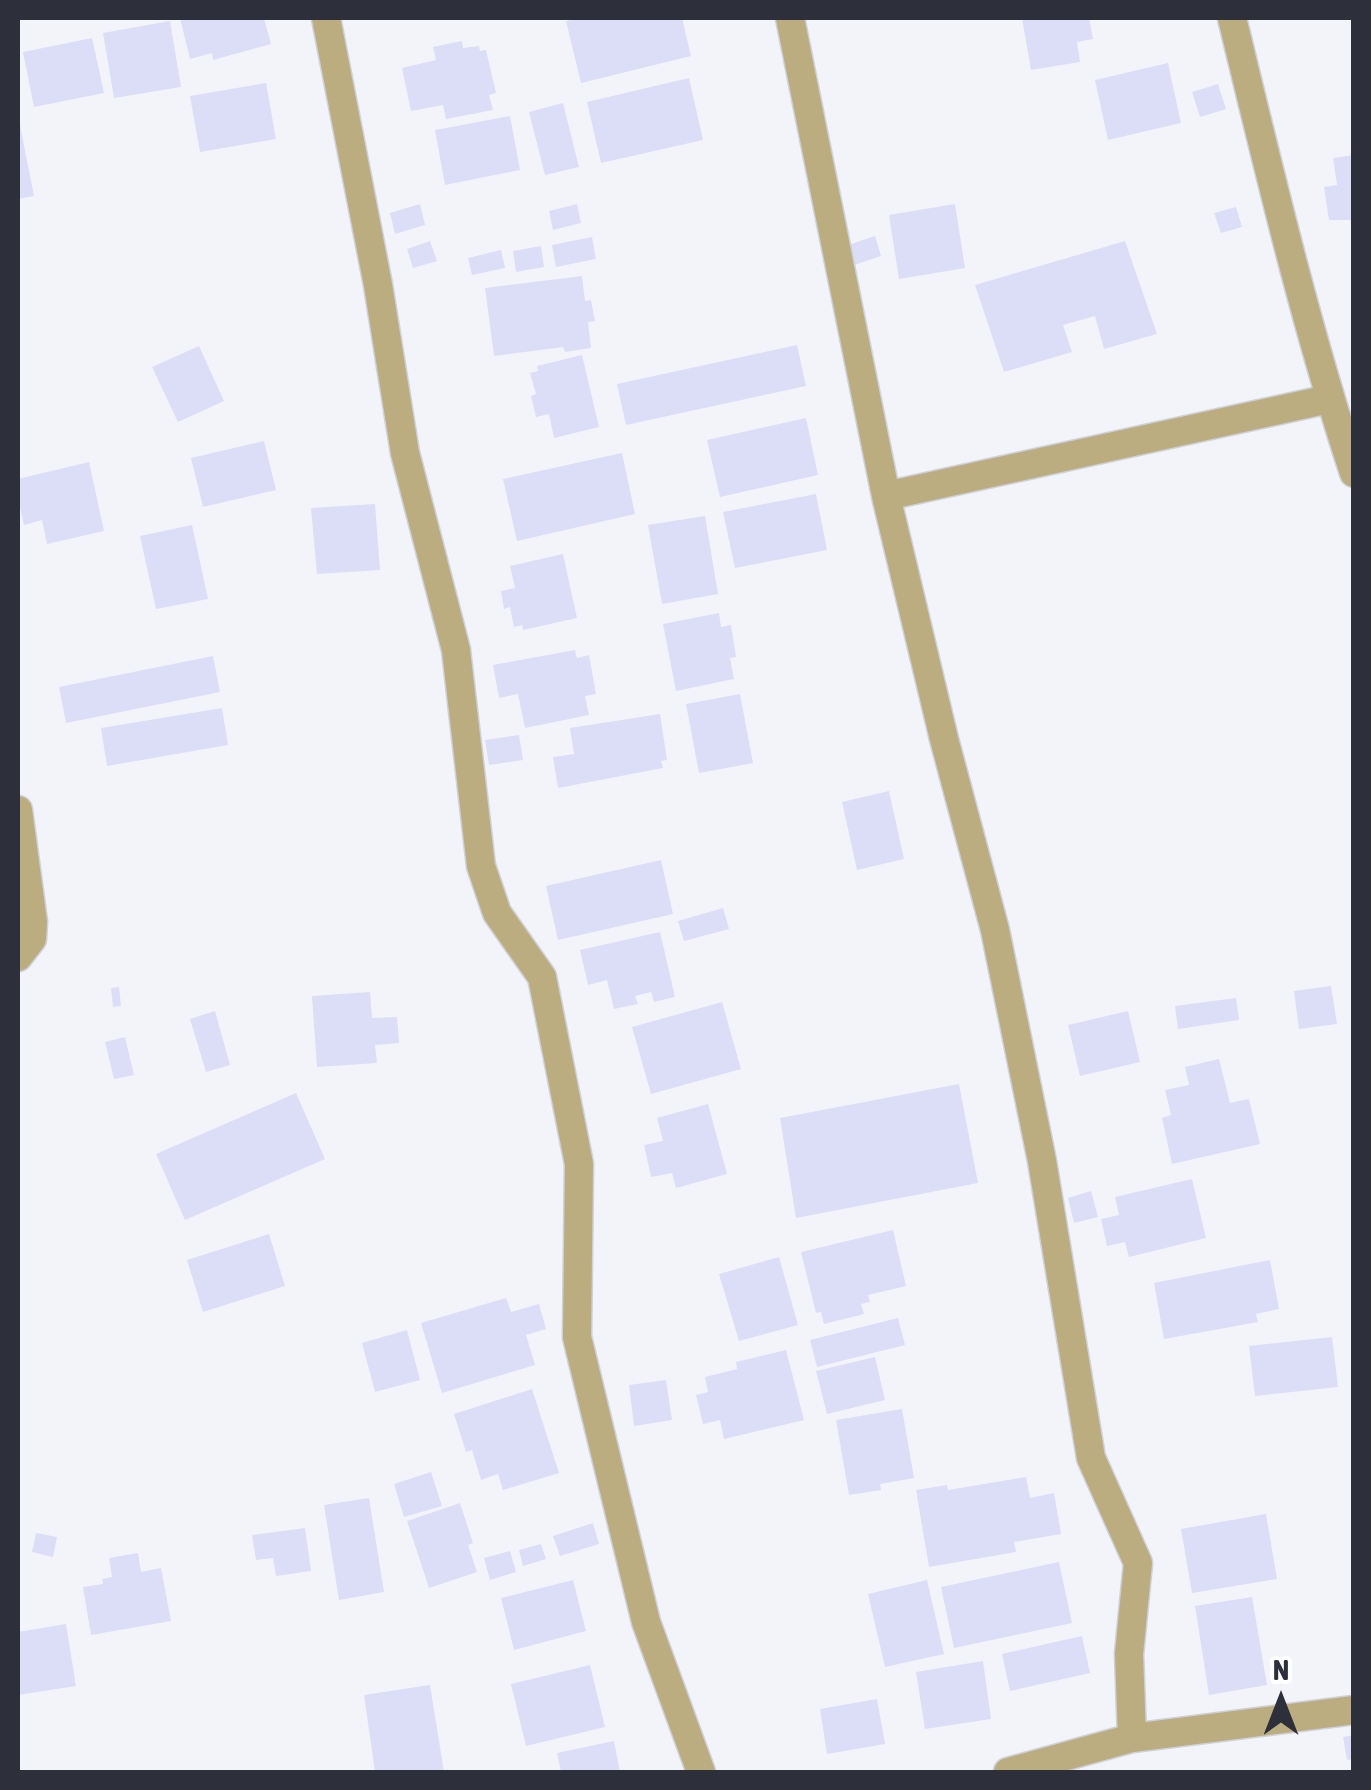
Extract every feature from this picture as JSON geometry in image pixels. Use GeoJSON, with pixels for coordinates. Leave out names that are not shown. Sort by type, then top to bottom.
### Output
{"type":"FeatureCollection","features":[{"type":"Feature","properties":{"kind":"street"},"geometry":{"type":"LineString","coordinates":[[326,18],[406,454],[456,650],[485,886],[497,913],[542,977],[579,1164],[577,1337],[646,1622],[701,1772]]}},
{"type":"Feature","properties":{"kind":"street"},"geometry":{"type":"LineString","coordinates":[[790,18],[886,496],[994,930],[1042,1161],[1091,1458],[1138,1563],[1130,1654],[1132,1738]]}},
{"type":"Feature","properties":{"kind":"street"},"geometry":{"type":"LineString","coordinates":[[1232,18],[1329,399],[1354,473]]}},
{"type":"Feature","properties":{"kind":"street"},"geometry":{"type":"LineString","coordinates":[[886,496],[1329,399]]}},
{"type":"Feature","properties":{"kind":"street"},"geometry":{"type":"LineString","coordinates":[[18,810],[33,922],[32,939],[18,957]]}},
{"type":"Feature","properties":{"kind":"street"},"geometry":{"type":"LineString","coordinates":[[1008,1772],[1132,1738],[1354,1710]]}},
{"type":"Feature","properties":{"kind":"building"},"geometry":{"type":"Polygon","coordinates":[[[180,18],[264,18],[271,44],[213,60],[212,53],[190,59],[180,18]]]}},
{"type":"Feature","properties":{"kind":"building"},"geometry":{"type":"Polygon","coordinates":[[[682,18],[691,56],[581,83],[566,21],[682,18]]]}},
{"type":"Feature","properties":{"kind":"building"},"geometry":{"type":"Polygon","coordinates":[[[1022,18],[1089,18],[1093,39],[1077,42],[1080,62],[1031,70],[1022,18]]]}},
{"type":"Feature","properties":{"kind":"building"},"geometry":{"type":"Polygon","coordinates":[[[170,21],[181,87],[114,98],[103,33],[170,21]]]}},
{"type":"Feature","properties":{"kind":"building"},"geometry":{"type":"Polygon","coordinates":[[[92,38],[104,93],[34,107],[23,52],[92,38]]]}},
{"type":"Feature","properties":{"kind":"building"},"geometry":{"type":"Polygon","coordinates":[[[462,41],[463,48],[479,46],[480,51],[486,50],[496,93],[489,95],[493,110],[446,119],[443,105],[411,111],[402,68],[436,60],[433,47],[462,41]]]}},
{"type":"Feature","properties":{"kind":"building"},"geometry":{"type":"Polygon","coordinates":[[[1168,63],[1181,123],[1108,140],[1095,80],[1168,63]]]}},
{"type":"Feature","properties":{"kind":"building"},"geometry":{"type":"Polygon","coordinates":[[[689,78],[703,140],[601,163],[587,102],[689,78]]]}},
{"type":"Feature","properties":{"kind":"building"},"geometry":{"type":"Polygon","coordinates":[[[266,83],[276,139],[200,152],[190,96],[266,83]]]}},
{"type":"Feature","properties":{"kind":"building"},"geometry":{"type":"Polygon","coordinates":[[[1218,84],[1226,109],[1200,117],[1192,92],[1218,84]]]}},
{"type":"Feature","properties":{"kind":"building"},"geometry":{"type":"Polygon","coordinates":[[[563,103],[579,167],[545,175],[529,112],[563,103]]]}},
{"type":"Feature","properties":{"kind":"building"},"geometry":{"type":"Polygon","coordinates":[[[18,115],[34,196],[18,199],[18,115]]]}},
{"type":"Feature","properties":{"kind":"building"},"geometry":{"type":"Polygon","coordinates":[[[510,116],[520,170],[445,185],[435,130],[510,116]]]}},
{"type":"Feature","properties":{"kind":"building"},"geometry":{"type":"Polygon","coordinates":[[[1354,155],[1354,220],[1329,220],[1324,187],[1337,185],[1333,158],[1354,155]]]}},
{"type":"Feature","properties":{"kind":"building"},"geometry":{"type":"Polygon","coordinates":[[[420,204],[425,225],[395,234],[390,213],[420,204]]]}},
{"type":"Feature","properties":{"kind":"building"},"geometry":{"type":"Polygon","coordinates":[[[577,204],[581,223],[553,230],[549,211],[577,204]]]}},
{"type":"Feature","properties":{"kind":"building"},"geometry":{"type":"Polygon","coordinates":[[[955,204],[965,268],[899,279],[889,215],[955,204]]]}},
{"type":"Feature","properties":{"kind":"building"},"geometry":{"type":"Polygon","coordinates":[[[1236,207],[1242,227],[1221,233],[1214,213],[1236,207]]]}},
{"type":"Feature","properties":{"kind":"building"},"geometry":{"type":"Polygon","coordinates":[[[875,236],[881,256],[854,265],[848,245],[875,236]]]}},
{"type":"Feature","properties":{"kind":"building"},"geometry":{"type":"Polygon","coordinates":[[[592,237],[596,259],[556,267],[552,245],[592,237]]]}},
{"type":"Feature","properties":{"kind":"building"},"geometry":{"type":"Polygon","coordinates":[[[430,241],[437,261],[413,268],[407,249],[430,241]]]}},
{"type":"Feature","properties":{"kind":"building"},"geometry":{"type":"Polygon","coordinates":[[[1125,241],[1157,334],[1104,349],[1095,316],[1063,325],[1072,352],[1004,372],[975,285],[1125,241]]]}},
{"type":"Feature","properties":{"kind":"building"},"geometry":{"type":"Polygon","coordinates":[[[541,246],[544,267],[516,272],[513,251],[541,246]]]}},
{"type":"Feature","properties":{"kind":"building"},"geometry":{"type":"Polygon","coordinates":[[[501,250],[505,268],[472,275],[468,258],[501,250]]]}},
{"type":"Feature","properties":{"kind":"building"},"geometry":{"type":"Polygon","coordinates":[[[582,276],[585,301],[591,300],[595,321],[588,322],[591,348],[565,352],[563,347],[494,356],[485,288],[582,276]]]}},
{"type":"Feature","properties":{"kind":"building"},"geometry":{"type":"Polygon","coordinates":[[[797,345],[806,386],[626,425],[617,384],[797,345]]]}},
{"type":"Feature","properties":{"kind":"building"},"geometry":{"type":"Polygon","coordinates":[[[199,346],[224,401],[178,422],[152,367],[199,346]]]}},
{"type":"Feature","properties":{"kind":"building"},"geometry":{"type":"Polygon","coordinates":[[[582,355],[599,427],[554,438],[549,414],[536,417],[531,396],[536,394],[530,373],[538,371],[537,366],[582,355]]]}},
{"type":"Feature","properties":{"kind":"building"},"geometry":{"type":"Polygon","coordinates":[[[806,418],[818,475],[720,497],[707,440],[806,418]]]}},
{"type":"Feature","properties":{"kind":"building"},"geometry":{"type":"Polygon","coordinates":[[[264,441],[276,490],[203,507],[191,458],[264,441]]]}},
{"type":"Feature","properties":{"kind":"building"},"geometry":{"type":"Polygon","coordinates":[[[622,453],[635,514],[517,541],[503,479],[622,453]]]}},
{"type":"Feature","properties":{"kind":"building"},"geometry":{"type":"Polygon","coordinates":[[[89,462],[104,531],[47,544],[42,520],[24,525],[18,479],[89,462]]]}},
{"type":"Feature","properties":{"kind":"building"},"geometry":{"type":"Polygon","coordinates":[[[816,494],[827,550],[735,568],[723,512],[816,494]]]}},
{"type":"Feature","properties":{"kind":"building"},"geometry":{"type":"Polygon","coordinates":[[[375,504],[380,570],[317,574],[311,508],[375,504]]]}},
{"type":"Feature","properties":{"kind":"building"},"geometry":{"type":"Polygon","coordinates":[[[705,516],[718,594],[662,604],[648,525],[705,516]]]}},
{"type":"Feature","properties":{"kind":"building"},"geometry":{"type":"Polygon","coordinates":[[[192,525],[208,599],[156,609],[140,536],[192,525]]]}},
{"type":"Feature","properties":{"kind":"building"},"geometry":{"type":"Polygon","coordinates":[[[563,554],[577,618],[523,630],[522,625],[514,627],[510,607],[504,609],[501,591],[515,588],[510,566],[563,554]]]}},
{"type":"Feature","properties":{"kind":"building"},"geometry":{"type":"Polygon","coordinates":[[[719,613],[721,627],[731,625],[736,657],[730,658],[734,679],[676,691],[663,624],[719,613]]]}},
{"type":"Feature","properties":{"kind":"building"},"geometry":{"type":"Polygon","coordinates":[[[575,650],[577,658],[589,655],[596,694],[585,696],[589,715],[525,728],[518,694],[499,698],[493,665],[575,650]]]}},
{"type":"Feature","properties":{"kind":"building"},"geometry":{"type":"Polygon","coordinates":[[[213,656],[220,692],[66,723],[59,687],[213,656]]]}},
{"type":"Feature","properties":{"kind":"building"},"geometry":{"type":"Polygon","coordinates":[[[740,694],[753,763],[699,773],[686,704],[740,694]]]}},
{"type":"Feature","properties":{"kind":"building"},"geometry":{"type":"Polygon","coordinates":[[[222,708],[228,745],[107,766],[101,728],[222,708]]]}},
{"type":"Feature","properties":{"kind":"building"},"geometry":{"type":"Polygon","coordinates":[[[660,714],[667,760],[661,761],[663,768],[558,788],[553,757],[574,754],[570,728],[660,714]]]}},
{"type":"Feature","properties":{"kind":"building"},"geometry":{"type":"Polygon","coordinates":[[[519,735],[523,760],[489,765],[485,740],[519,735]]]}},
{"type":"Feature","properties":{"kind":"building"},"geometry":{"type":"Polygon","coordinates":[[[889,791],[904,859],[857,870],[842,802],[889,791]]]}},
{"type":"Feature","properties":{"kind":"building"},"geometry":{"type":"Polygon","coordinates":[[[661,860],[673,914],[558,940],[546,886],[661,860]]]}},
{"type":"Feature","properties":{"kind":"building"},"geometry":{"type":"Polygon","coordinates":[[[723,908],[729,929],[684,941],[678,921],[723,908]]]}},
{"type":"Feature","properties":{"kind":"building"},"geometry":{"type":"Polygon","coordinates":[[[660,932],[675,997],[654,1002],[651,992],[635,996],[638,1004],[614,1009],[607,980],[588,985],[580,950],[660,932]]]}},
{"type":"Feature","properties":{"kind":"building"},"geometry":{"type":"Polygon","coordinates":[[[1331,986],[1337,1024],[1299,1029],[1294,991],[1331,986]]]}},
{"type":"Feature","properties":{"kind":"building"},"geometry":{"type":"Polygon","coordinates":[[[119,987],[121,1006],[113,1007],[111,988],[119,987]]]}},
{"type":"Feature","properties":{"kind":"building"},"geometry":{"type":"Polygon","coordinates":[[[370,992],[372,1018],[397,1017],[399,1043],[375,1045],[377,1063],[317,1067],[312,996],[370,992]]]}},
{"type":"Feature","properties":{"kind":"building"},"geometry":{"type":"Polygon","coordinates":[[[1236,998],[1239,1020],[1178,1029],[1175,1006],[1236,998]]]}},
{"type":"Feature","properties":{"kind":"building"},"geometry":{"type":"Polygon","coordinates":[[[722,1002],[741,1069],[651,1094],[632,1027],[722,1002]]]}},
{"type":"Feature","properties":{"kind":"building"},"geometry":{"type":"Polygon","coordinates":[[[215,1011],[230,1065],[206,1072],[190,1019],[215,1011]]]}},
{"type":"Feature","properties":{"kind":"building"},"geometry":{"type":"Polygon","coordinates":[[[1128,1011],[1140,1062],[1080,1076],[1068,1025],[1128,1011]]]}},
{"type":"Feature","properties":{"kind":"building"},"geometry":{"type":"Polygon","coordinates":[[[125,1037],[134,1075],[114,1079],[105,1042],[125,1037]]]}},
{"type":"Feature","properties":{"kind":"building"},"geometry":{"type":"Polygon","coordinates":[[[1219,1059],[1230,1103],[1249,1099],[1260,1144],[1172,1164],[1162,1118],[1171,1115],[1165,1090],[1189,1085],[1185,1067],[1219,1059]]]}},
{"type":"Feature","properties":{"kind":"building"},"geometry":{"type":"Polygon","coordinates":[[[959,1084],[978,1183],[796,1218],[780,1118],[959,1084]]]}},
{"type":"Feature","properties":{"kind":"building"},"geometry":{"type":"Polygon","coordinates":[[[296,1093],[325,1159],[185,1220],[156,1154],[296,1093]]]}},
{"type":"Feature","properties":{"kind":"building"},"geometry":{"type":"Polygon","coordinates":[[[708,1104],[727,1174],[676,1188],[672,1173],[651,1177],[644,1145],[663,1141],[657,1118],[708,1104]]]}},
{"type":"Feature","properties":{"kind":"building"},"geometry":{"type":"Polygon","coordinates":[[[1192,1179],[1206,1238],[1129,1257],[1125,1242],[1107,1246],[1101,1219],[1119,1215],[1115,1197],[1192,1179]]]}},
{"type":"Feature","properties":{"kind":"building"},"geometry":{"type":"Polygon","coordinates":[[[1091,1191],[1098,1217],[1074,1223],[1068,1198],[1091,1191]]]}},
{"type":"Feature","properties":{"kind":"building"},"geometry":{"type":"Polygon","coordinates":[[[893,1230],[906,1286],[868,1295],[870,1302],[861,1304],[864,1314],[824,1324],[821,1312],[816,1313],[801,1252],[893,1230]]]}},
{"type":"Feature","properties":{"kind":"building"},"geometry":{"type":"Polygon","coordinates":[[[269,1234],[285,1286],[203,1312],[187,1260],[269,1234]]]}},
{"type":"Feature","properties":{"kind":"building"},"geometry":{"type":"Polygon","coordinates":[[[779,1257],[798,1325],[739,1341],[719,1274],[779,1257]]]}},
{"type":"Feature","properties":{"kind":"building"},"geometry":{"type":"Polygon","coordinates":[[[1270,1260],[1279,1309],[1256,1314],[1258,1322],[1164,1339],[1154,1283],[1270,1260]]]}},
{"type":"Feature","properties":{"kind":"building"},"geometry":{"type":"Polygon","coordinates":[[[506,1298],[511,1312],[539,1304],[546,1329],[526,1335],[535,1365],[442,1393],[421,1323],[506,1298]]]}},
{"type":"Feature","properties":{"kind":"building"},"geometry":{"type":"Polygon","coordinates":[[[898,1318],[905,1345],[817,1367],[810,1340],[898,1318]]]}},
{"type":"Feature","properties":{"kind":"building"},"geometry":{"type":"Polygon","coordinates":[[[407,1330],[420,1380],[375,1392],[362,1343],[407,1330]]]}},
{"type":"Feature","properties":{"kind":"building"},"geometry":{"type":"Polygon","coordinates":[[[1332,1337],[1338,1387],[1255,1396],[1249,1346],[1332,1337]]]}},
{"type":"Feature","properties":{"kind":"building"},"geometry":{"type":"Polygon","coordinates":[[[786,1350],[804,1420],[724,1439],[720,1420],[703,1424],[696,1395],[708,1392],[705,1377],[737,1369],[736,1362],[786,1350]]]}},
{"type":"Feature","properties":{"kind":"building"},"geometry":{"type":"Polygon","coordinates":[[[875,1357],[885,1400],[827,1414],[816,1371],[875,1357]]]}},
{"type":"Feature","properties":{"kind":"building"},"geometry":{"type":"Polygon","coordinates":[[[666,1380],[672,1420],[634,1426],[629,1385],[666,1380]]]}},
{"type":"Feature","properties":{"kind":"building"},"geometry":{"type":"Polygon","coordinates":[[[532,1389],[559,1473],[503,1490],[498,1474],[481,1480],[472,1450],[466,1452],[454,1414],[532,1389]]]}},
{"type":"Feature","properties":{"kind":"building"},"geometry":{"type":"Polygon","coordinates":[[[902,1409],[914,1478],[880,1484],[881,1490],[849,1495],[836,1420],[902,1409]]]}},
{"type":"Feature","properties":{"kind":"building"},"geometry":{"type":"Polygon","coordinates":[[[431,1472],[442,1506],[404,1517],[394,1484],[431,1472]]]}},
{"type":"Feature","properties":{"kind":"building"},"geometry":{"type":"Polygon","coordinates":[[[1026,1477],[1030,1498],[1054,1493],[1061,1534],[1014,1542],[1016,1552],[929,1567],[916,1490],[947,1485],[948,1490],[1026,1477]]]}},
{"type":"Feature","properties":{"kind":"building"},"geometry":{"type":"Polygon","coordinates":[[[369,1498],[384,1592],[339,1600],[324,1505],[369,1498]]]}},
{"type":"Feature","properties":{"kind":"building"},"geometry":{"type":"Polygon","coordinates":[[[460,1503],[473,1543],[468,1545],[477,1572],[429,1588],[407,1521],[460,1503]]]}},
{"type":"Feature","properties":{"kind":"building"},"geometry":{"type":"Polygon","coordinates":[[[1266,1514],[1277,1579],[1192,1593],[1181,1529],[1266,1514]]]}},
{"type":"Feature","properties":{"kind":"building"},"geometry":{"type":"Polygon","coordinates":[[[593,1523],[599,1544],[560,1556],[553,1536],[593,1523]]]}},
{"type":"Feature","properties":{"kind":"building"},"geometry":{"type":"Polygon","coordinates":[[[305,1528],[311,1571],[276,1576],[273,1558],[256,1560],[252,1535],[305,1528]]]}},
{"type":"Feature","properties":{"kind":"building"},"geometry":{"type":"Polygon","coordinates":[[[36,1533],[57,1537],[53,1557],[32,1552],[36,1533]]]}},
{"type":"Feature","properties":{"kind":"building"},"geometry":{"type":"Polygon","coordinates":[[[541,1544],[546,1559],[523,1566],[519,1550],[541,1544]]]}},
{"type":"Feature","properties":{"kind":"building"},"geometry":{"type":"Polygon","coordinates":[[[510,1551],[516,1572],[490,1580],[484,1558],[510,1551]]]}},
{"type":"Feature","properties":{"kind":"building"},"geometry":{"type":"Polygon","coordinates":[[[138,1553],[141,1572],[161,1568],[171,1621],[91,1635],[83,1587],[103,1584],[102,1579],[112,1577],[109,1558],[138,1553]]]}},
{"type":"Feature","properties":{"kind":"building"},"geometry":{"type":"Polygon","coordinates":[[[1059,1562],[1072,1623],[954,1648],[941,1587],[1059,1562]]]}},
{"type":"Feature","properties":{"kind":"building"},"geometry":{"type":"Polygon","coordinates":[[[573,1580],[586,1631],[514,1650],[501,1598],[573,1580]]]}},
{"type":"Feature","properties":{"kind":"building"},"geometry":{"type":"Polygon","coordinates":[[[927,1580],[944,1654],[885,1667],[868,1594],[927,1580]]]}},
{"type":"Feature","properties":{"kind":"building"},"geometry":{"type":"Polygon","coordinates":[[[1252,1597],[1267,1685],[1209,1695],[1195,1606],[1252,1597]]]}},
{"type":"Feature","properties":{"kind":"building"},"geometry":{"type":"Polygon","coordinates":[[[66,1624],[76,1686],[18,1695],[18,1632],[66,1624]]]}},
{"type":"Feature","properties":{"kind":"building"},"geometry":{"type":"Polygon","coordinates":[[[1082,1636],[1090,1673],[1010,1691],[1002,1654],[1082,1636]]]}},
{"type":"Feature","properties":{"kind":"building"},"geometry":{"type":"Polygon","coordinates":[[[983,1661],[991,1719],[925,1729],[916,1672],[983,1661]]]}},
{"type":"Feature","properties":{"kind":"building"},"geometry":{"type":"Polygon","coordinates":[[[590,1665],[605,1727],[526,1746],[511,1684],[590,1665]]]}},
{"type":"Feature","properties":{"kind":"building"},"geometry":{"type":"Polygon","coordinates":[[[430,1685],[444,1772],[375,1772],[364,1695],[430,1685]]]}},
{"type":"Feature","properties":{"kind":"building"},"geometry":{"type":"Polygon","coordinates":[[[877,1699],[885,1744],[827,1754],[820,1709],[877,1699]]]}},
{"type":"Feature","properties":{"kind":"building"},"geometry":{"type":"Polygon","coordinates":[[[1354,1735],[1354,1759],[1347,1760],[1343,1737],[1354,1735]]]}},
{"type":"Feature","properties":{"kind":"building"},"geometry":{"type":"Polygon","coordinates":[[[614,1741],[620,1772],[561,1772],[557,1753],[614,1741]]]}}]}
